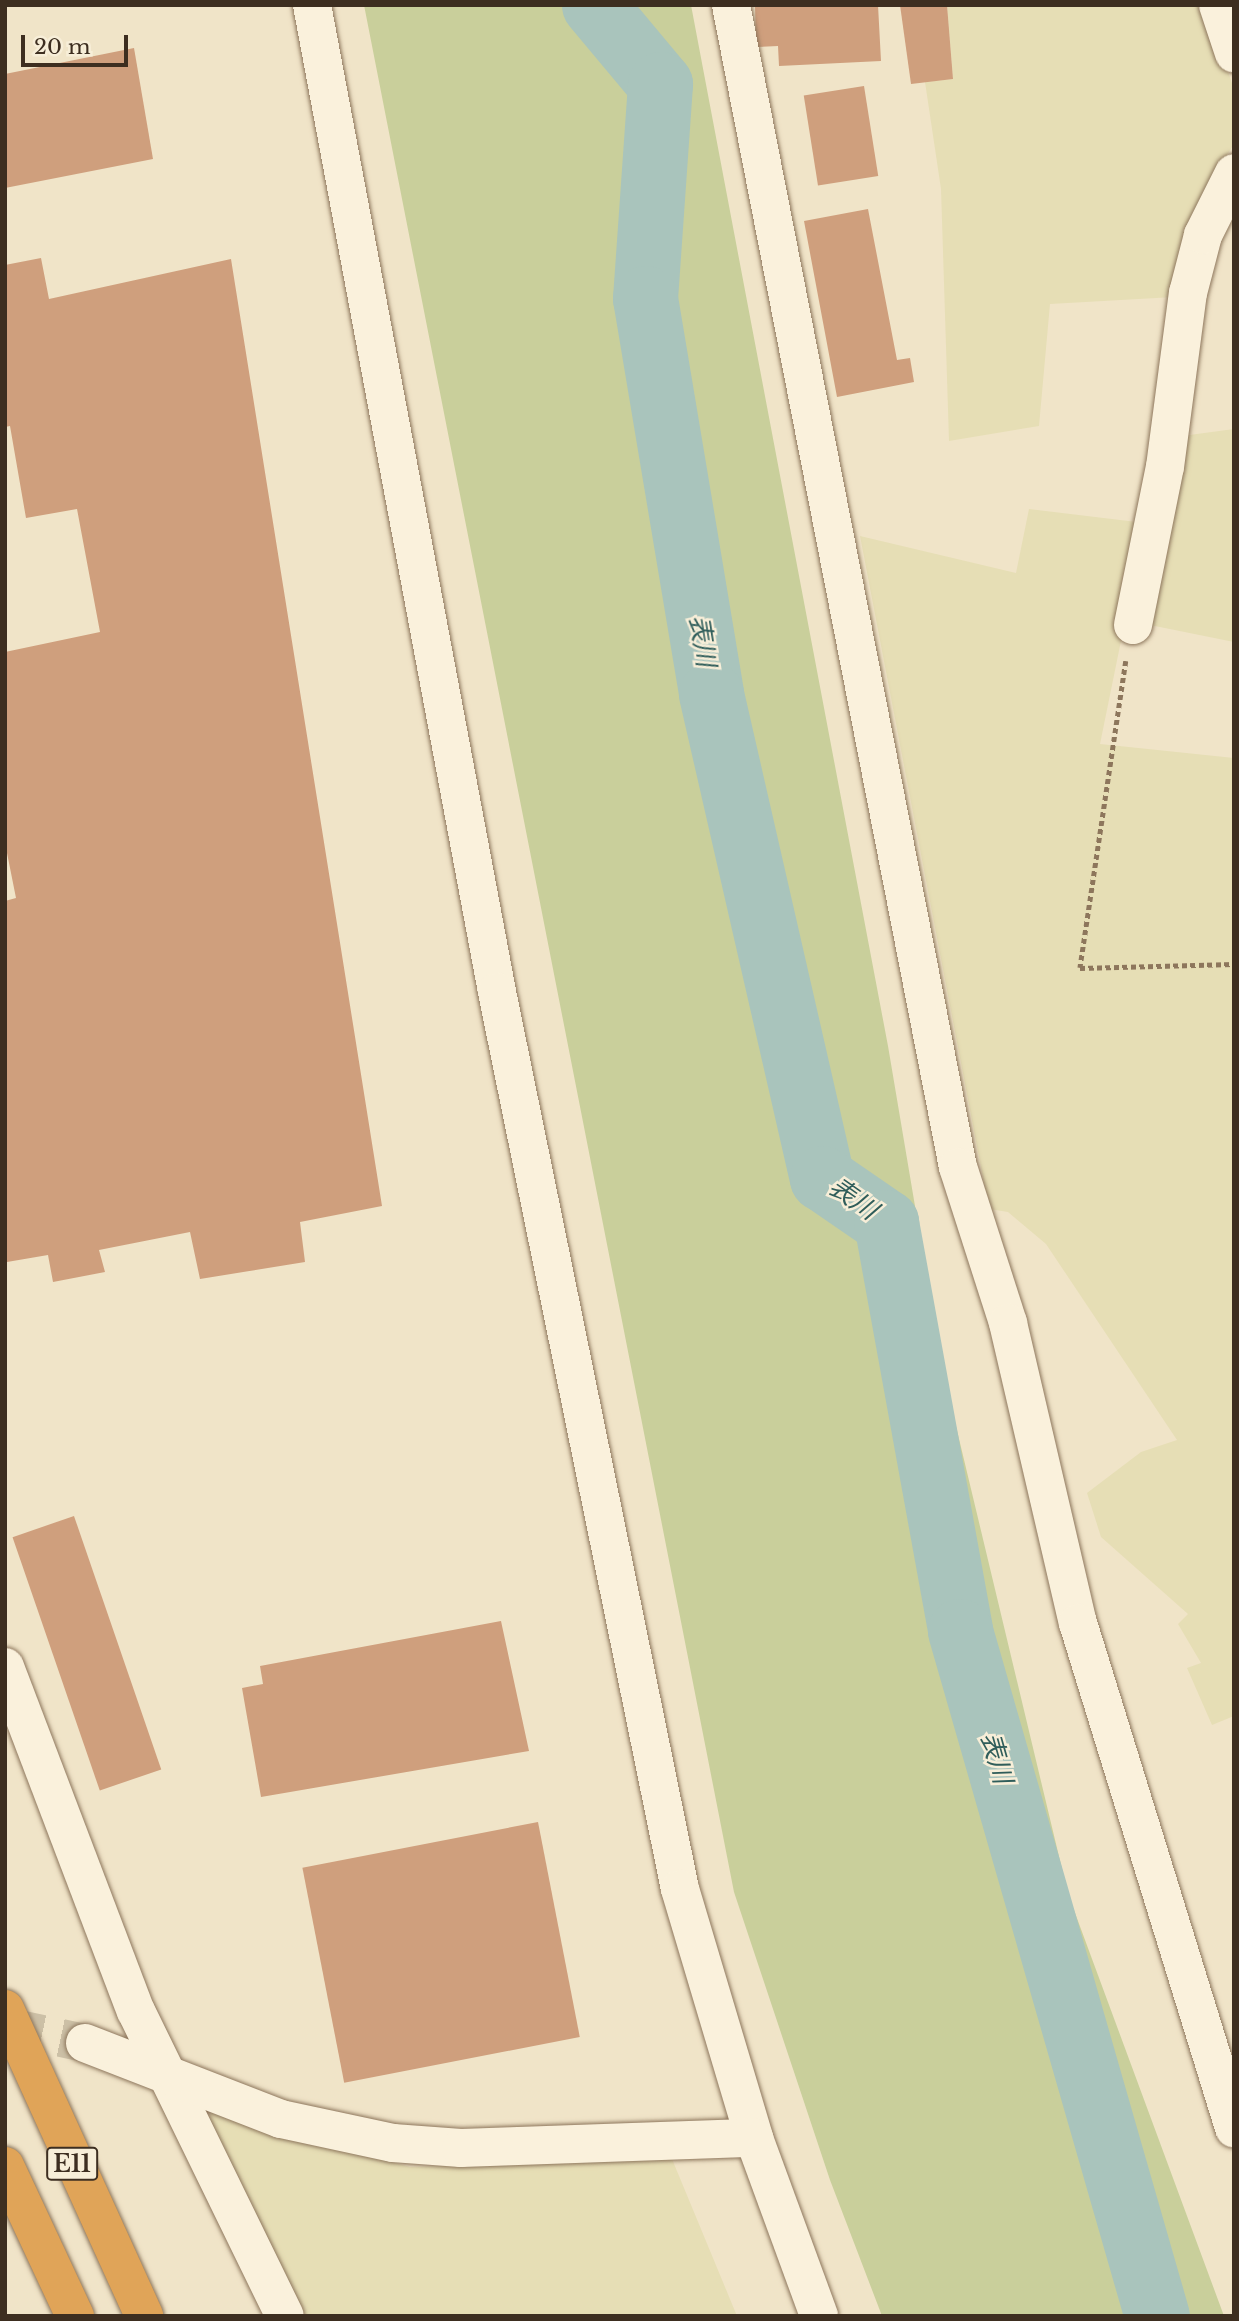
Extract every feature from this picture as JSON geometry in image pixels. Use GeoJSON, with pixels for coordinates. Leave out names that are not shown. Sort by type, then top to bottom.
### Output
{"type":"FeatureCollection","features":[{"type":"Feature","properties":{"kind":"highway","name":"E11"},"geometry":{"type":"LineString","coordinates":[[5,2009],[144,2316]]}},
{"type":"Feature","properties":{"kind":"highway","name":"E11"},"geometry":{"type":"LineString","coordinates":[[5,2166],[75,2316]]}},
{"type":"Feature","properties":{"kind":"street"},"geometry":{"type":"LineString","coordinates":[[312,5],[500,1006],[680,1889],[754,2138],[819,2316]]}},
{"type":"Feature","properties":{"kind":"street"},"geometry":{"type":"LineString","coordinates":[[732,5],[958,1167],[1008,1323],[1078,1623],[1234,2128]]}},
{"type":"Feature","properties":{"kind":"street"},"geometry":{"type":"LineString","coordinates":[[1218,5],[1234,54]]}},
{"type":"Feature","properties":{"kind":"street"},"geometry":{"type":"LineString","coordinates":[[1133,625],[1165,467],[1188,293],[1203,235],[1234,173]]}},
{"type":"Feature","properties":{"kind":"street"},"geometry":{"type":"LineString","coordinates":[[5,1667],[136,2011],[173,2076],[285,2316]]}},
{"type":"Feature","properties":{"kind":"street"},"geometry":{"type":"LineString","coordinates":[[85,2043],[281,2119],[430,2147],[754,2138]]}},
{"type":"Feature","properties":{"kind":"path"},"geometry":{"type":"LineString","coordinates":[[1133,625],[1080,968],[1234,964]]}},
{"type":"Feature","properties":{"kind":"shaded area"},"geometry":{"type":"Polygon","coordinates":[[[947,5],[1205,5],[1233,86],[1234,144],[1210,182],[1174,297],[1050,304],[1039,426],[949,441],[941,189],[925,82],[953,79],[947,5]]]}},
{"type":"Feature","properties":{"kind":"shaded area"},"geometry":{"type":"Polygon","coordinates":[[[1234,429],[1234,642],[1145,624],[1182,436],[1234,429]]]}},
{"type":"Feature","properties":{"kind":"shaded area"},"geometry":{"type":"Polygon","coordinates":[[[1029,509],[1145,523],[1100,744],[1234,758],[1234,1716],[1212,1725],[1187,1668],[1201,1663],[1178,1624],[1188,1614],[1101,1537],[1087,1493],[1141,1452],[1177,1440],[1046,1244],[1008,1212],[989,1209],[860,536],[1016,573],[1029,509]]]}},
{"type":"Feature","properties":{"kind":"shaded area"},"geometry":{"type":"Polygon","coordinates":[[[213,2111],[410,2167],[672,2159],[737,2316],[306,2316],[208,2119],[213,2111]]]}},
{"type":"Feature","properties":{"kind":"green space"},"geometry":{"type":"Polygon","coordinates":[[[364,5],[691,5],[888,1046],[943,1372],[1068,1894],[1224,2316],[882,2316],[830,2180],[734,1892],[364,5]]]}},
{"type":"Feature","properties":{"kind":"building"},"geometry":{"type":"Polygon","coordinates":[[[755,5],[878,5],[881,61],[779,66],[778,46],[756,47],[755,5]]]}},
{"type":"Feature","properties":{"kind":"building"},"geometry":{"type":"Polygon","coordinates":[[[900,5],[947,5],[953,79],[911,84],[900,5]]]}},
{"type":"Feature","properties":{"kind":"building"},"geometry":{"type":"Polygon","coordinates":[[[134,48],[153,159],[5,188],[5,74],[134,48]]]}},
{"type":"Feature","properties":{"kind":"building"},"geometry":{"type":"Polygon","coordinates":[[[864,86],[878,176],[818,185],[804,96],[864,86]]]}},
{"type":"Feature","properties":{"kind":"building"},"geometry":{"type":"Polygon","coordinates":[[[868,209],[897,360],[910,358],[914,382],[837,397],[804,221],[868,209]]]}},
{"type":"Feature","properties":{"kind":"building"},"geometry":{"type":"Polygon","coordinates":[[[41,258],[49,299],[231,259],[382,1206],[300,1222],[305,1262],[200,1279],[190,1232],[99,1250],[105,1272],[53,1282],[48,1255],[7,1262],[5,901],[16,898],[5,843],[5,652],[100,632],[77,509],[26,518],[10,426],[5,427],[5,265],[41,258]]]}},
{"type":"Feature","properties":{"kind":"building"},"geometry":{"type":"Polygon","coordinates":[[[74,1516],[161,1769],[100,1791],[13,1537],[74,1516]]]}},
{"type":"Feature","properties":{"kind":"building"},"geometry":{"type":"Polygon","coordinates":[[[501,1621],[529,1751],[261,1797],[242,1688],[263,1684],[260,1666],[501,1621]]]}},
{"type":"Feature","properties":{"kind":"building"},"geometry":{"type":"Polygon","coordinates":[[[538,1822],[580,2037],[344,2083],[302,1868],[538,1822]]]}},
{"type":"Feature","properties":{"kind":"waterway","name":"表川"},"geometry":{"type":"LineString","coordinates":[[594,5],[660,84],[645,298],[711,694],[822,1178],[886,1222],[960,1631],[1157,2316]]}},
{"type":"Feature","properties":{"kind":"tunnel"},"geometry":{"type":"LineString","coordinates":[[5,2026],[85,2043]]}}]}
